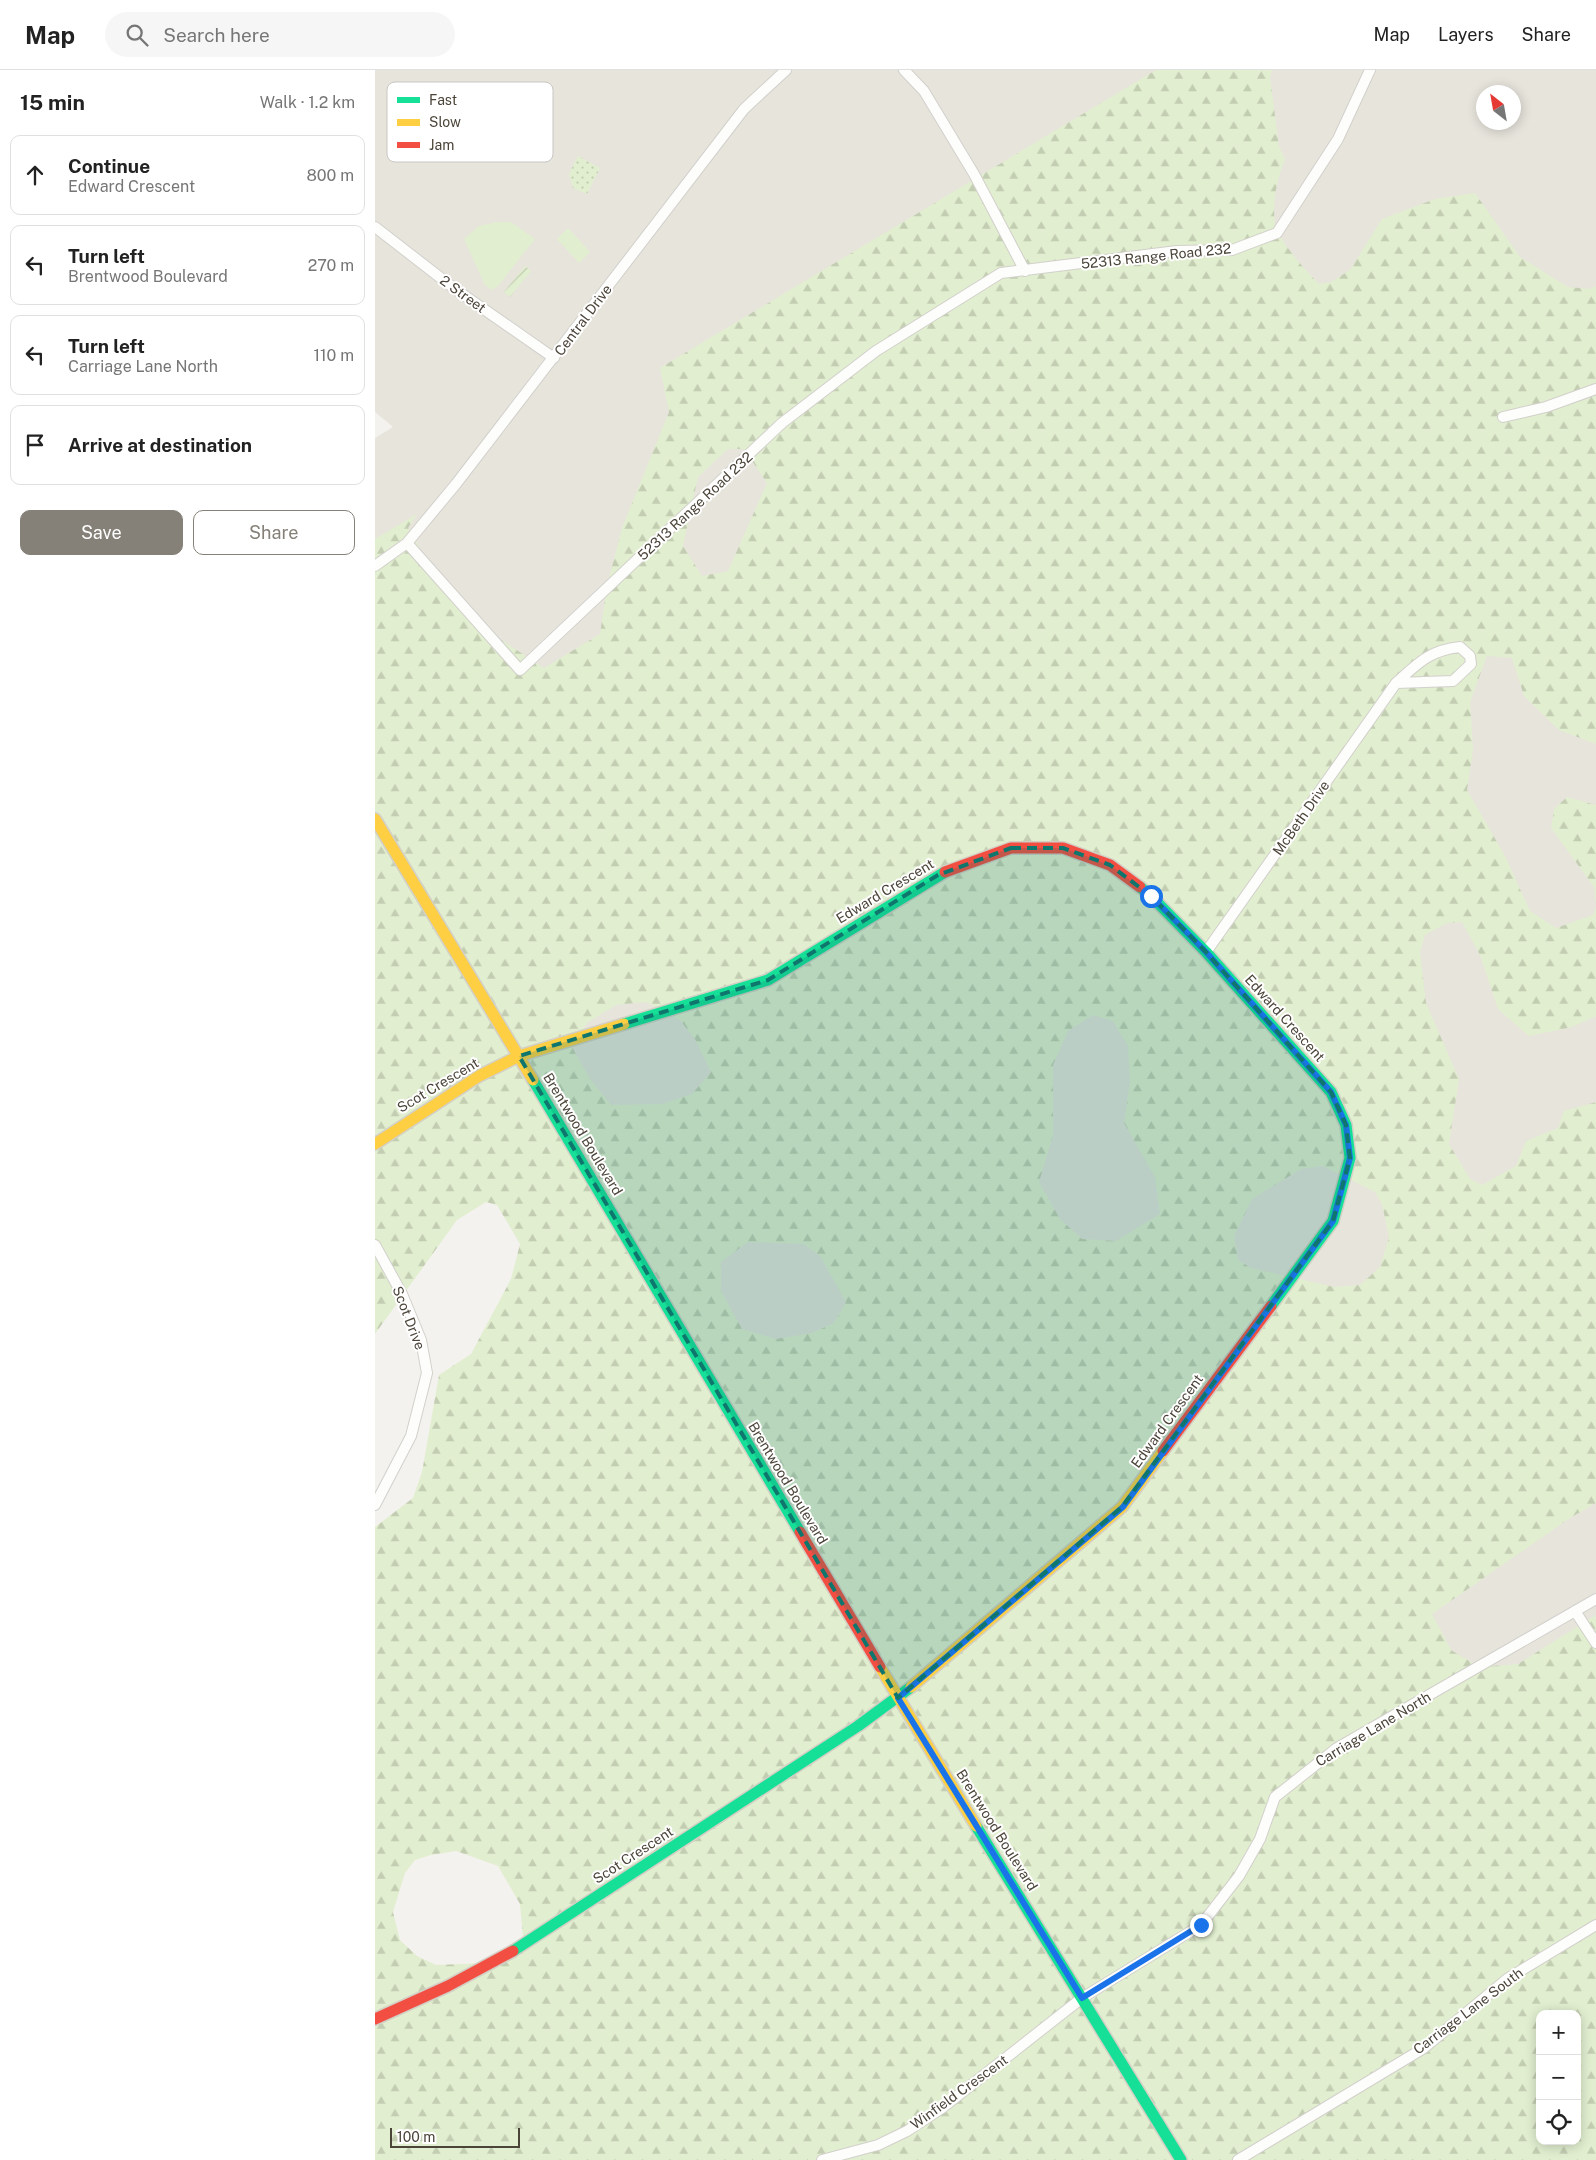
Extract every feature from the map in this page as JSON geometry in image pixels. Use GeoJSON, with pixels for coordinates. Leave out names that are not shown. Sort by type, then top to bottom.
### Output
{"type":"FeatureCollection","features":[{"type":"Feature","properties":{"kind":"street","name":"Central Drive"},"geometry":{"type":"LineString","coordinates":[[375,566],[407,543],[456,484],[744,109],[786,70]]}},
{"type":"Feature","properties":{"kind":"street"},"geometry":{"type":"LineString","coordinates":[[904,70],[924,91],[974,174],[1025,271]]}},
{"type":"Feature","properties":{"kind":"street","name":"52313 Range Road 232"},"geometry":{"type":"LineString","coordinates":[[407,543],[520,670],[782,423],[875,351],[1001,273],[1177,251],[1232,250],[1277,233],[1338,139],[1370,70]]}},
{"type":"Feature","properties":{"kind":"street","name":"2 Street"},"geometry":{"type":"LineString","coordinates":[[375,227],[455,290],[554,358]]}},
{"type":"Feature","properties":{"kind":"street"},"geometry":{"type":"LineString","coordinates":[[1503,417],[1546,408],[1596,389]]}},
{"type":"Feature","properties":{"kind":"street","name":"McBeth Drive"},"geometry":{"type":"LineString","coordinates":[[1206,952],[1396,683],[1423,658],[1443,649],[1460,647],[1470,656],[1471,664],[1453,681],[1396,683]]}},
{"type":"Feature","properties":{"kind":"street","name":"Brentwood Boulevard"},"geometry":{"type":"LineString","coordinates":[[375,819],[519,1056],[898,1698],[1181,2160]]}},
{"type":"Feature","properties":{"kind":"street","name":"Edward Crescent"},"geometry":{"type":"LineString","coordinates":[[519,1056],[768,980],[938,875],[1011,848],[1063,848],[1109,865],[1151,896],[1206,952],[1331,1092],[1346,1125],[1350,1158],[1333,1221],[1123,1507],[898,1698]]}},
{"type":"Feature","properties":{"kind":"street","name":"Scot Crescent"},"geometry":{"type":"LineString","coordinates":[[375,1144],[418,1114],[479,1076],[519,1056]]}},
{"type":"Feature","properties":{"kind":"street","name":"Scot Drive"},"geometry":{"type":"LineString","coordinates":[[375,1245],[402,1294],[418,1333],[427,1373],[411,1436],[375,1505]]}},
{"type":"Feature","properties":{"kind":"street","name":"Carriage Lane North"},"geometry":{"type":"LineString","coordinates":[[1082,1998],[1201,1925],[1239,1876],[1260,1839],[1275,1797],[1312,1767],[1337,1748],[1596,1599]]}},
{"type":"Feature","properties":{"kind":"street"},"geometry":{"type":"LineString","coordinates":[[1575,1611],[1596,1643]]}},
{"type":"Feature","properties":{"kind":"street","name":"Scot Crescent"},"geometry":{"type":"LineString","coordinates":[[375,2019],[448,1986],[509,1954],[898,1698]]}},
{"type":"Feature","properties":{"kind":"street","name":"Carriage Lane South"},"geometry":{"type":"LineString","coordinates":[[1237,2160],[1424,2048],[1507,1979],[1596,1925]]}},
{"type":"Feature","properties":{"kind":"street","name":"Winfield Crescent"},"geometry":{"type":"LineString","coordinates":[[822,2160],[878,2145],[907,2130],[942,2108],[1082,1998]]}},
{"type":"Feature","properties":{"kind":"highlighted area"},"geometry":{"type":"Polygon","coordinates":[[[1011,848],[1063,848],[1110,865],[1151,896],[1206,952],[1331,1092],[1346,1125],[1350,1158],[1333,1221],[1122,1507],[898,1698],[519,1056],[768,980],[938,875],[1011,848]]]}},
{"type":"Feature","properties":{"kind":"shaded area"},"geometry":{"type":"Polygon","coordinates":[[[375,70],[1596,70],[1596,2127],[1581,2038],[1581,2010],[1536,2010],[1536,2141],[1189,2160],[445,910],[375,579],[375,438],[393,427],[375,412],[375,70]]]}},
{"type":"Feature","properties":{"kind":"green space"},"geometry":{"type":"Polygon","coordinates":[[[1156,70],[1272,70],[1270,77],[1279,147],[1285,159],[1276,191],[1274,207],[1275,224],[1287,247],[1319,284],[1331,282],[1350,270],[1382,219],[1435,199],[1475,193],[1520,257],[1568,287],[1590,289],[1596,286],[1596,744],[1559,730],[1524,696],[1512,658],[1487,656],[1470,702],[1473,750],[1467,790],[1505,856],[1530,911],[1556,928],[1593,915],[1596,906],[1596,1016],[1572,1027],[1529,1036],[1498,1009],[1480,955],[1462,922],[1447,923],[1425,935],[1420,952],[1426,1003],[1459,1079],[1449,1144],[1470,1179],[1482,1185],[1516,1166],[1526,1141],[1558,1128],[1564,1111],[1596,1102],[1596,1503],[1570,1518],[1432,1614],[1451,1650],[1479,1667],[1518,1664],[1596,1615],[1596,2160],[375,2160],[375,1527],[413,1498],[422,1472],[439,1375],[471,1354],[511,1279],[520,1244],[497,1205],[486,1202],[457,1220],[375,1334],[375,539],[417,514],[408,528],[435,574],[500,639],[544,668],[600,634],[607,586],[622,528],[669,412],[660,368],[1156,70]],[[728,449],[698,477],[683,546],[702,576],[728,571],[767,483],[744,449],[728,449]],[[646,1002],[616,1005],[587,1023],[572,1047],[590,1079],[611,1105],[662,1104],[692,1094],[711,1072],[695,1039],[680,1020],[646,1002]],[[1093,1015],[1068,1031],[1053,1065],[1053,1135],[1039,1182],[1060,1219],[1082,1239],[1116,1241],[1160,1214],[1155,1177],[1124,1123],[1130,1082],[1128,1046],[1113,1021],[1093,1015]],[[1323,1166],[1301,1169],[1252,1199],[1234,1236],[1238,1260],[1251,1268],[1334,1287],[1360,1285],[1380,1267],[1389,1237],[1382,1204],[1375,1192],[1323,1166]],[[748,1242],[721,1262],[721,1291],[742,1329],[776,1339],[812,1333],[834,1323],[846,1302],[820,1256],[804,1244],[748,1242]],[[456,1851],[415,1860],[405,1873],[393,1912],[400,1940],[417,1956],[436,1965],[486,1963],[523,1938],[520,1904],[498,1866],[456,1851]]]}},
{"type":"Feature","properties":{"kind":"green space"},"geometry":{"type":"Polygon","coordinates":[[[578,156],[600,168],[587,194],[573,188],[569,174],[578,156]]]}},
{"type":"Feature","properties":{"kind":"green space"},"geometry":{"type":"Polygon","coordinates":[[[497,222],[511,222],[535,239],[498,286],[492,290],[485,285],[464,239],[479,226],[497,222]]]}},
{"type":"Feature","properties":{"kind":"green space"},"geometry":{"type":"Polygon","coordinates":[[[568,228],[590,252],[579,263],[557,239],[568,228]]]}},
{"type":"Feature","properties":{"kind":"green space"},"geometry":{"type":"Polygon","coordinates":[[[525,266],[531,271],[510,297],[504,292],[525,266]]]}},
{"type":"Feature","properties":{"kind":"green space"},"geometry":{"type":"Polygon","coordinates":[[[1567,797],[1596,805],[1596,906],[1594,887],[1551,828],[1554,809],[1567,797]]]}},
{"type":"Feature","properties":{"kind":"traffic: fast"},"geometry":{"type":"LineString","coordinates":[[624,1024],[768,980],[945,872]]}},
{"type":"Feature","properties":{"kind":"traffic: fast"},"geometry":{"type":"LineString","coordinates":[[1140,887],[1206,952],[1331,1092],[1346,1125],[1350,1158],[1333,1221],[1271,1306]]}},
{"type":"Feature","properties":{"kind":"traffic: fast"},"geometry":{"type":"LineString","coordinates":[[533,1080],[800,1532]]}},
{"type":"Feature","properties":{"kind":"traffic: fast"},"geometry":{"type":"LineString","coordinates":[[513,1951],[858,1726],[911,1687]]}},
{"type":"Feature","properties":{"kind":"traffic: fast"},"geometry":{"type":"LineString","coordinates":[[976,1826],[1181,2160]]}},
{"type":"Feature","properties":{"kind":"traffic: slow"},"geometry":{"type":"LineString","coordinates":[[375,819],[533,1080]]}},
{"type":"Feature","properties":{"kind":"traffic: slow"},"geometry":{"type":"LineString","coordinates":[[375,1144],[479,1076],[519,1056],[624,1024]]}},
{"type":"Feature","properties":{"kind":"traffic: slow"},"geometry":{"type":"LineString","coordinates":[[911,1687],[1122,1507],[1163,1451]]}},
{"type":"Feature","properties":{"kind":"traffic: slow"},"geometry":{"type":"LineString","coordinates":[[880,1667],[976,1826]]}},
{"type":"Feature","properties":{"kind":"traffic: jam"},"geometry":{"type":"LineString","coordinates":[[945,872],[1011,848],[1063,848],[1110,865],[1140,887]]}},
{"type":"Feature","properties":{"kind":"traffic: jam"},"geometry":{"type":"LineString","coordinates":[[1163,1451],[1271,1306]]}},
{"type":"Feature","properties":{"kind":"traffic: jam"},"geometry":{"type":"LineString","coordinates":[[800,1532],[880,1667]]}},
{"type":"Feature","properties":{"kind":"traffic: jam"},"geometry":{"type":"LineString","coordinates":[[375,2019],[448,1986],[513,1951]]}},
{"type":"Feature","properties":{"kind":"route"},"geometry":{"type":"LineString","coordinates":[[1151,896],[1206,952],[1331,1092],[1346,1125],[1350,1158],[1333,1221],[1123,1507],[898,1698],[1082,1998],[1201,1925]]}}]}
